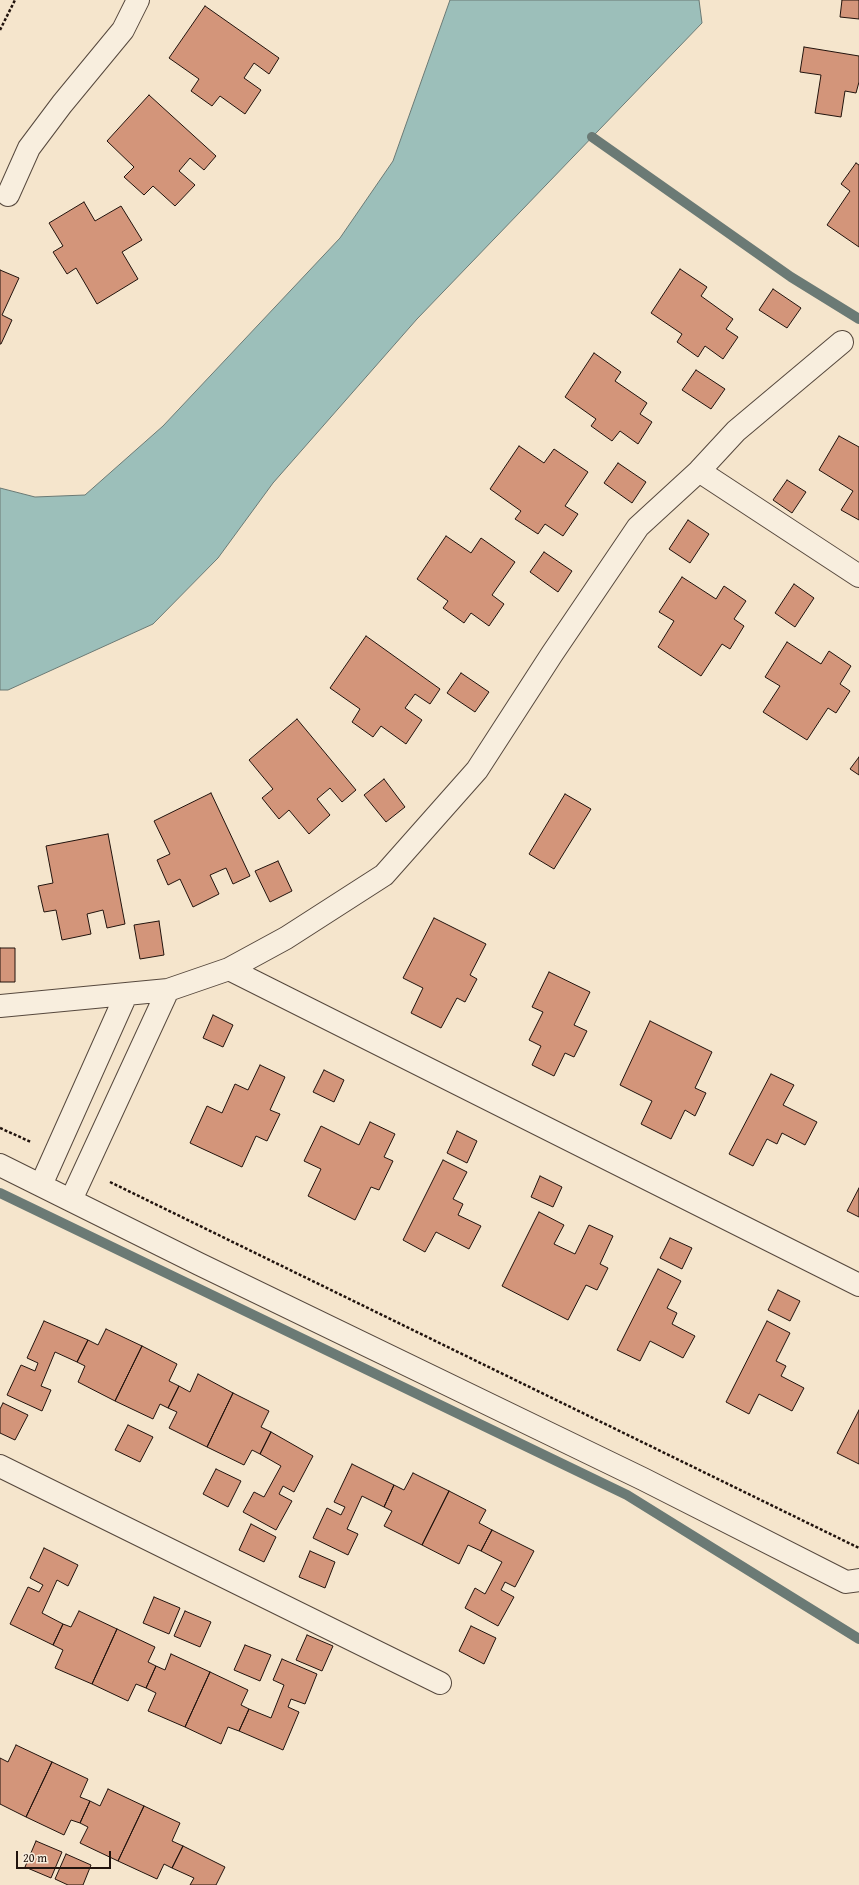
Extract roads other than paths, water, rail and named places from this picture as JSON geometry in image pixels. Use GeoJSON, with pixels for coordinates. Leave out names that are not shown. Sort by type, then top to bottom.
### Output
{"type":"FeatureCollection","features":[{"type":"Feature","properties":{"kind":"street"},"geometry":{"type":"LineString","coordinates":[[8,195],[29,148],[62,104],[123,30],[138,0]]}},
{"type":"Feature","properties":{"kind":"street"},"geometry":{"type":"LineString","coordinates":[[0,1006],[168,990],[229,969],[286,938],[384,875],[476,770],[552,654],[638,528],[699,471],[736,431],[842,342]]}},
{"type":"Feature","properties":{"kind":"street"},"geometry":{"type":"LineString","coordinates":[[699,471],[859,576]]}},
{"type":"Feature","properties":{"kind":"street"},"geometry":{"type":"LineString","coordinates":[[229,969],[859,1285]]}},
{"type":"Feature","properties":{"kind":"street"},"geometry":{"type":"LineString","coordinates":[[71,1200],[168,990]]}},
{"type":"Feature","properties":{"kind":"street"},"geometry":{"type":"LineString","coordinates":[[41,1185],[126,995]]}},
{"type":"Feature","properties":{"kind":"street"},"geometry":{"type":"LineString","coordinates":[[0,1165],[636,1476],[846,1582],[859,1580]]}},
{"type":"Feature","properties":{"kind":"street"},"geometry":{"type":"LineString","coordinates":[[0,1466],[440,1683]]}},
{"type":"Feature","properties":{"kind":"water"},"geometry":{"type":"Polygon","coordinates":[[[450,0],[699,0],[702,23],[417,319],[273,483],[218,558],[153,624],[8,690],[0,690],[0,488],[35,497],[85,495],[163,426],[340,238],[393,161],[450,0]]]}},
{"type":"Feature","properties":{"kind":"waterway"},"geometry":{"type":"LineString","coordinates":[[592,137],[791,277],[859,319]]}},
{"type":"Feature","properties":{"kind":"waterway"},"geometry":{"type":"LineString","coordinates":[[0,1193],[627,1495],[859,1639]]}}]}
